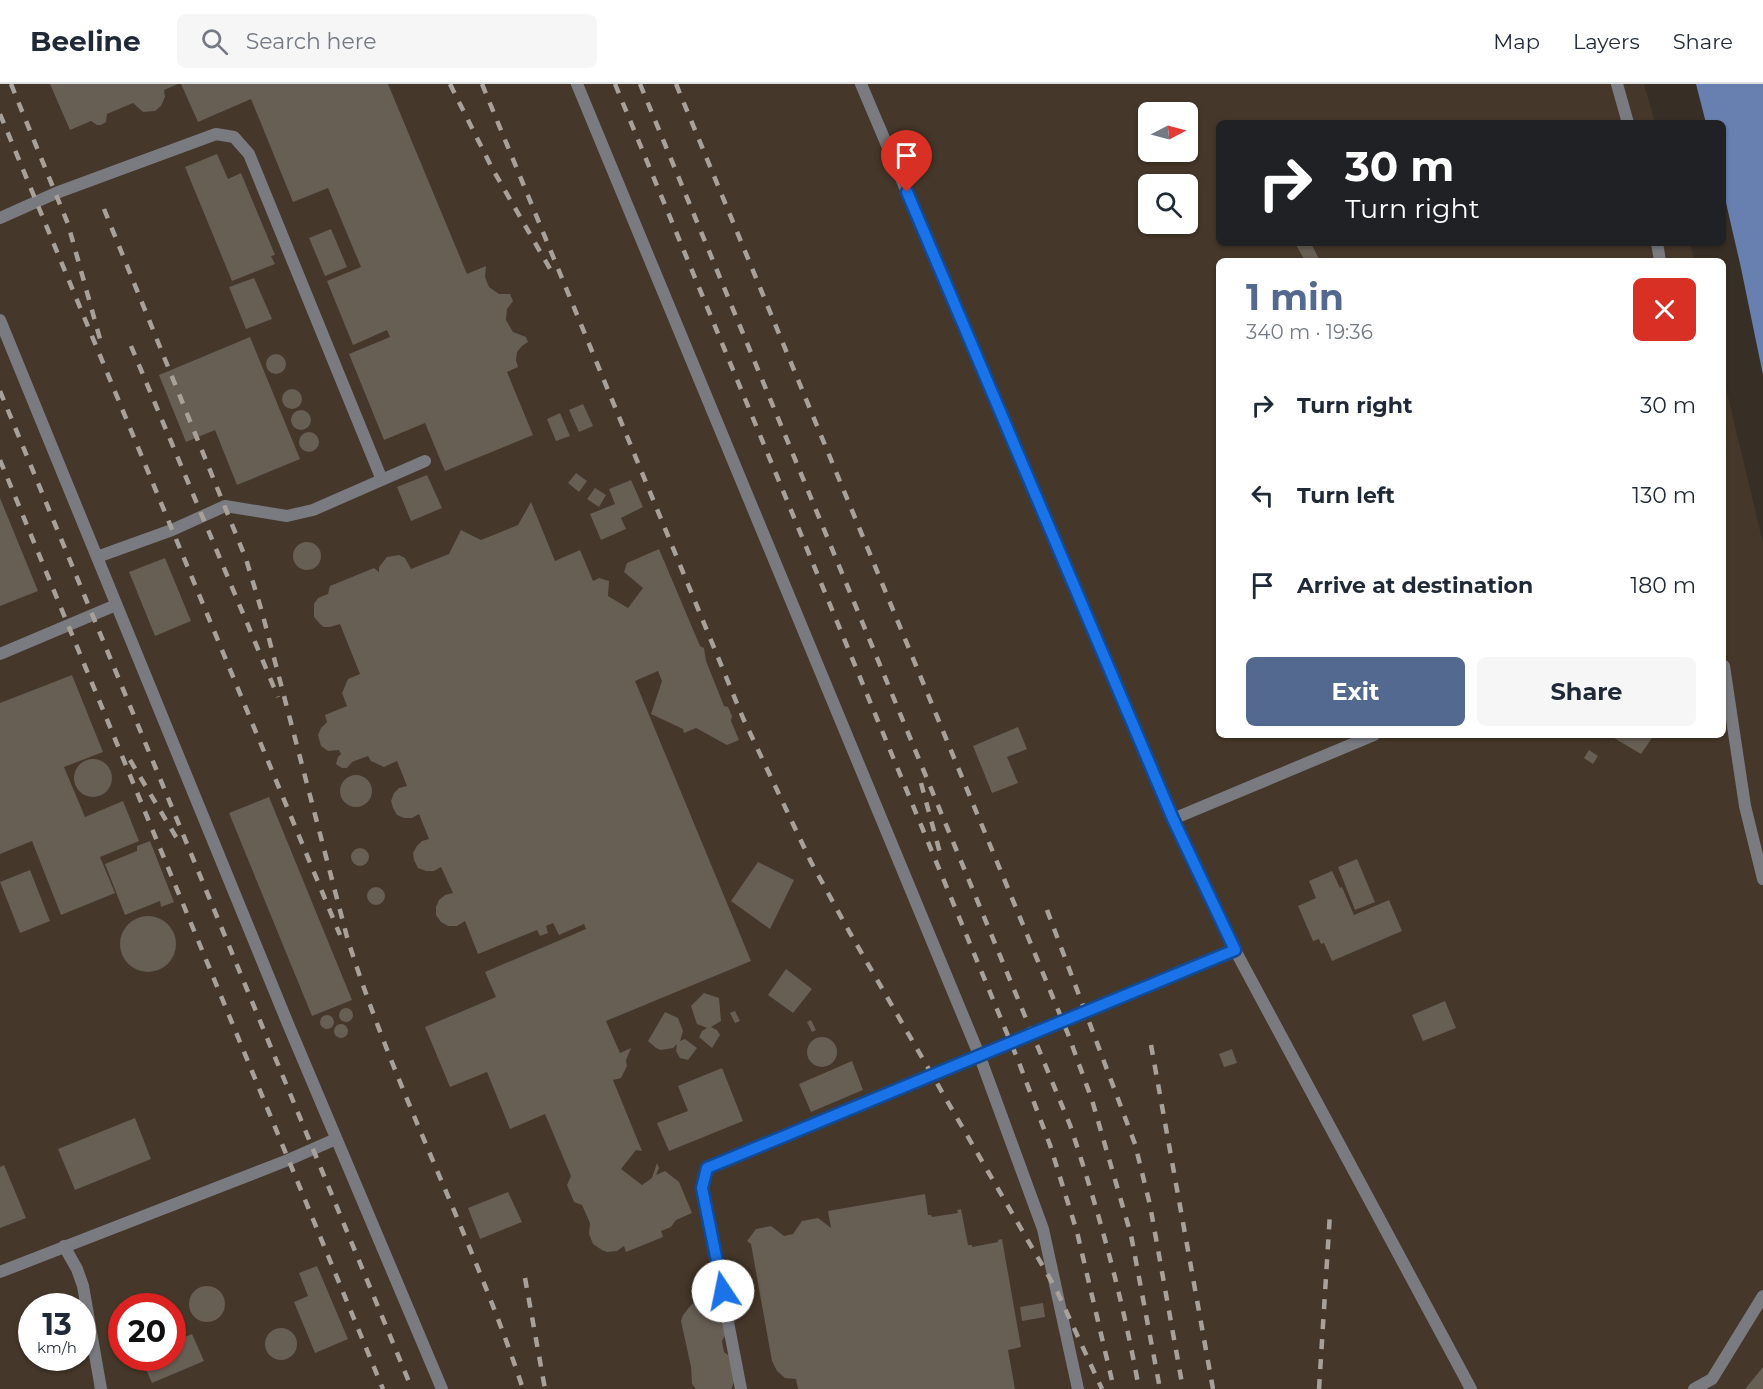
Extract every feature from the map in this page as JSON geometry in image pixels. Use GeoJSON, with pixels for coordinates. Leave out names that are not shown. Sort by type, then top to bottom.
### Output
{"type":"FeatureCollection","features":[{"type":"Feature","properties":{"kind":"lane"},"geometry":{"type":"LineString","coordinates":[[577,84],[980,1056],[1044,1229],[1078,1389]]}},
{"type":"Feature","properties":{"kind":"lane"},"geometry":{"type":"LineString","coordinates":[[861,84],[1173,819],[1235,950],[1471,1389]]}},
{"type":"Feature","properties":{"kind":"lane"},"geometry":{"type":"LineString","coordinates":[[1617,84],[1627,120]]}},
{"type":"Feature","properties":{"kind":"lane"},"geometry":{"type":"LineString","coordinates":[[0,218],[56,193],[216,134],[234,137],[249,154],[382,480]]}},
{"type":"Feature","properties":{"kind":"lane"},"geometry":{"type":"LineString","coordinates":[[0,320],[336,1139],[442,1389]]}},
{"type":"Feature","properties":{"kind":"lane"},"geometry":{"type":"LineString","coordinates":[[97,557],[172,530],[225,507],[287,516],[313,510],[425,461]]}},
{"type":"Feature","properties":{"kind":"lane"},"geometry":{"type":"LineString","coordinates":[[0,654],[116,605]]}},
{"type":"Feature","properties":{"kind":"lane"},"geometry":{"type":"LineString","coordinates":[[1726,679],[1745,806],[1763,879]]}},
{"type":"Feature","properties":{"kind":"lane"},"geometry":{"type":"LineString","coordinates":[[1173,819],[1367,738]]}},
{"type":"Feature","properties":{"kind":"lane"},"geometry":{"type":"LineString","coordinates":[[741,1389],[702,1188],[707,1168],[1235,950]]}},
{"type":"Feature","properties":{"kind":"lane"},"geometry":{"type":"LineString","coordinates":[[0,1272],[288,1160],[336,1139]]}},
{"type":"Feature","properties":{"kind":"lane"},"geometry":{"type":"LineString","coordinates":[[64,1246],[77,1269],[83,1286],[101,1389]]}},
{"type":"Feature","properties":{"kind":"lane"},"geometry":{"type":"LineString","coordinates":[[1695,1389],[1712,1379],[1763,1296]]}},
{"type":"Feature","properties":{"kind":"shaded area"},"geometry":{"type":"Polygon","coordinates":[[[0,84],[1644,84],[1654,120],[1216,120],[1216,246],[1691,246],[1694,258],[1216,258],[1216,738],[1726,738],[1726,388],[1763,543],[1763,1389],[0,1389],[0,84]]]}},
{"type":"Feature","properties":{"kind":"water"},"geometry":{"type":"Polygon","coordinates":[[[1696,84],[1763,84],[1763,375],[1726,203],[1726,120],[1705,120],[1696,84]]]}},
{"type":"Feature","properties":{"kind":"building"},"geometry":{"type":"Polygon","coordinates":[[[50,84],[178,84],[164,90],[165,97],[161,106],[155,111],[143,112],[133,103],[107,114],[106,122],[101,125],[91,121],[70,130],[50,84]]]}},
{"type":"Feature","properties":{"kind":"building"},"geometry":{"type":"Polygon","coordinates":[[[181,84],[388,84],[467,274],[486,266],[485,277],[489,287],[499,294],[510,294],[513,301],[507,309],[506,320],[513,332],[526,337],[528,342],[517,352],[518,367],[507,372],[533,435],[445,471],[425,423],[384,440],[349,354],[390,337],[387,330],[353,345],[327,281],[361,267],[328,188],[293,202],[251,99],[198,122],[181,84]]]}},
{"type":"Feature","properties":{"kind":"building"},"geometry":{"type":"Polygon","coordinates":[[[217,154],[228,179],[241,173],[275,255],[271,256],[275,264],[232,281],[185,167],[217,154]]]}},
{"type":"Feature","properties":{"kind":"building"},"geometry":{"type":"Polygon","coordinates":[[[331,229],[347,267],[325,276],[309,238],[331,229]]]}},
{"type":"Feature","properties":{"kind":"building"},"geometry":{"type":"Polygon","coordinates":[[[1297,246],[1312,246],[1318,258],[1303,258],[1297,246]]]}},
{"type":"Feature","properties":{"kind":"building"},"geometry":{"type":"Polygon","coordinates":[[[254,278],[272,319],[246,329],[229,287],[254,278]]]}},
{"type":"Feature","properties":{"kind":"building"},"geometry":{"type":"Polygon","coordinates":[[[250,337],[300,459],[237,485],[215,430],[186,442],[159,375],[250,337]]]}},
{"type":"Feature","properties":{"kind":"building"},"geometry":{"type":"Polygon","coordinates":[[[276,354],[283,357],[286,364],[283,371],[276,374],[269,371],[266,364],[269,357],[276,354]]]}},
{"type":"Feature","properties":{"kind":"building"},"geometry":{"type":"Polygon","coordinates":[[[292,389],[299,392],[302,399],[299,406],[292,409],[285,406],[282,399],[285,392],[292,389]]]}},
{"type":"Feature","properties":{"kind":"building"},"geometry":{"type":"Polygon","coordinates":[[[583,404],[593,426],[579,432],[569,410],[583,404]]]}},
{"type":"Feature","properties":{"kind":"building"},"geometry":{"type":"Polygon","coordinates":[[[301,410],[308,413],[311,420],[308,427],[301,430],[294,427],[291,420],[294,413],[301,410]]]}},
{"type":"Feature","properties":{"kind":"building"},"geometry":{"type":"Polygon","coordinates":[[[560,413],[570,436],[556,441],[547,419],[560,413]]]}},
{"type":"Feature","properties":{"kind":"building"},"geometry":{"type":"Polygon","coordinates":[[[309,432],[316,435],[319,442],[316,449],[309,452],[302,449],[299,442],[302,435],[309,432]]]}},
{"type":"Feature","properties":{"kind":"building"},"geometry":{"type":"Polygon","coordinates":[[[576,473],[587,481],[579,492],[568,483],[576,473]]]}},
{"type":"Feature","properties":{"kind":"building"},"geometry":{"type":"Polygon","coordinates":[[[427,475],[442,508],[411,521],[397,487],[427,475]]]}},
{"type":"Feature","properties":{"kind":"building"},"geometry":{"type":"Polygon","coordinates":[[[631,480],[643,507],[621,518],[626,529],[601,540],[590,514],[615,504],[609,489],[631,480]]]}},
{"type":"Feature","properties":{"kind":"building"},"geometry":{"type":"Polygon","coordinates":[[[595,488],[606,495],[599,507],[587,499],[595,488]]]}},
{"type":"Feature","properties":{"kind":"building"},"geometry":{"type":"Polygon","coordinates":[[[0,498],[38,591],[0,606],[0,498]]]}},
{"type":"Feature","properties":{"kind":"building"},"geometry":{"type":"Polygon","coordinates":[[[531,502],[555,561],[580,550],[593,581],[599,578],[609,581],[608,596],[628,608],[643,588],[624,572],[627,563],[659,549],[700,646],[704,648],[706,661],[724,706],[728,707],[732,716],[731,721],[739,740],[727,745],[696,728],[684,733],[683,729],[651,714],[662,681],[658,671],[635,681],[751,961],[606,1021],[620,1053],[631,1048],[626,1060],[627,1066],[621,1078],[613,1080],[642,1151],[636,1150],[621,1169],[642,1185],[652,1178],[657,1163],[659,1168],[656,1175],[665,1171],[679,1182],[692,1213],[676,1220],[671,1227],[661,1231],[663,1237],[626,1252],[624,1246],[617,1251],[607,1252],[593,1244],[589,1234],[590,1223],[582,1205],[574,1202],[567,1185],[571,1176],[545,1114],[510,1129],[487,1072],[450,1087],[425,1027],[496,997],[485,972],[586,929],[584,924],[559,935],[553,923],[546,926],[548,933],[540,936],[537,930],[478,954],[465,921],[457,926],[448,926],[436,915],[439,900],[453,893],[441,867],[434,871],[426,871],[418,868],[414,860],[413,853],[417,846],[429,839],[419,814],[412,818],[404,818],[397,815],[393,808],[391,801],[394,793],[399,788],[407,786],[397,761],[384,767],[371,761],[368,756],[352,762],[347,768],[342,768],[336,764],[341,754],[339,750],[328,751],[321,746],[318,735],[327,722],[325,715],[347,706],[342,693],[348,679],[360,674],[340,624],[324,627],[314,617],[314,604],[318,598],[328,594],[330,586],[374,568],[379,572],[379,567],[387,557],[399,555],[405,558],[411,569],[449,554],[461,530],[481,540],[518,525],[531,502]]]}},
{"type":"Feature","properties":{"kind":"building"},"geometry":{"type":"Polygon","coordinates":[[[307,542],[317,546],[321,556],[317,566],[307,570],[297,566],[293,556],[297,546],[307,542]]]}},
{"type":"Feature","properties":{"kind":"building"},"geometry":{"type":"Polygon","coordinates":[[[165,558],[191,621],[155,636],[129,572],[165,558]]]}},
{"type":"Feature","properties":{"kind":"building"},"geometry":{"type":"Polygon","coordinates":[[[72,675],[103,752],[64,767],[85,817],[123,801],[139,841],[100,857],[115,893],[61,915],[32,841],[0,854],[0,703],[72,675]]]}},
{"type":"Feature","properties":{"kind":"building"},"geometry":{"type":"Polygon","coordinates":[[[1018,727],[1027,749],[1007,757],[1018,783],[992,793],[973,746],[1018,727]]]}},
{"type":"Feature","properties":{"kind":"building"},"geometry":{"type":"Polygon","coordinates":[[[1614,738],[1652,738],[1641,754],[1614,738]]]}},
{"type":"Feature","properties":{"kind":"building"},"geometry":{"type":"Polygon","coordinates":[[[1589,750],[1598,756],[1593,764],[1584,758],[1589,750]]]}},
{"type":"Feature","properties":{"kind":"building"},"geometry":{"type":"Polygon","coordinates":[[[93,759],[106,765],[112,778],[106,791],[93,797],[80,791],[74,778],[80,765],[93,759]]]}},
{"type":"Feature","properties":{"kind":"building"},"geometry":{"type":"Polygon","coordinates":[[[356,775],[367,780],[372,791],[367,802],[356,807],[345,802],[340,791],[345,780],[356,775]]]}},
{"type":"Feature","properties":{"kind":"building"},"geometry":{"type":"Polygon","coordinates":[[[269,797],[352,1000],[312,1016],[229,813],[269,797]]]}},
{"type":"Feature","properties":{"kind":"building"},"geometry":{"type":"Polygon","coordinates":[[[150,841],[174,902],[161,907],[160,901],[125,915],[105,864],[137,851],[137,846],[150,841]]]}},
{"type":"Feature","properties":{"kind":"building"},"geometry":{"type":"Polygon","coordinates":[[[360,848],[366,851],[369,857],[366,863],[360,866],[354,863],[351,857],[354,851],[360,848]]]}},
{"type":"Feature","properties":{"kind":"building"},"geometry":{"type":"Polygon","coordinates":[[[1357,859],[1375,902],[1355,910],[1338,867],[1357,859]]]}},
{"type":"Feature","properties":{"kind":"building"},"geometry":{"type":"Polygon","coordinates":[[[758,862],[794,880],[770,929],[731,901],[758,862]]]}},
{"type":"Feature","properties":{"kind":"building"},"geometry":{"type":"Polygon","coordinates":[[[30,870],[50,921],[20,933],[0,882],[30,870]]]}},
{"type":"Feature","properties":{"kind":"building"},"geometry":{"type":"Polygon","coordinates":[[[1332,871],[1354,915],[1389,900],[1402,931],[1332,961],[1324,943],[1321,944],[1319,939],[1313,941],[1298,906],[1316,898],[1309,881],[1332,871]]]}},
{"type":"Feature","properties":{"kind":"building"},"geometry":{"type":"Polygon","coordinates":[[[376,887],[382,890],[385,896],[382,902],[376,905],[370,902],[367,896],[370,890],[376,887]]]}},
{"type":"Feature","properties":{"kind":"building"},"geometry":{"type":"Polygon","coordinates":[[[142,916],[154,916],[164,920],[172,928],[176,944],[172,960],[164,968],[154,972],[142,972],[132,968],[124,960],[120,950],[120,938],[124,928],[132,920],[142,916]]]}},
{"type":"Feature","properties":{"kind":"building"},"geometry":{"type":"Polygon","coordinates":[[[786,969],[812,989],[793,1013],[768,995],[786,969]]]}},
{"type":"Feature","properties":{"kind":"building"},"geometry":{"type":"Polygon","coordinates":[[[704,993],[719,998],[721,1021],[711,1027],[720,1035],[712,1048],[699,1037],[707,1028],[697,1024],[691,1006],[704,993]]]}},
{"type":"Feature","properties":{"kind":"building"},"geometry":{"type":"Polygon","coordinates":[[[1445,1001],[1456,1028],[1423,1041],[1412,1015],[1445,1001]]]}},
{"type":"Feature","properties":{"kind":"building"},"geometry":{"type":"Polygon","coordinates":[[[343,1008],[349,1008],[353,1015],[349,1022],[343,1022],[339,1018],[339,1012],[343,1008]]]}},
{"type":"Feature","properties":{"kind":"building"},"geometry":{"type":"Polygon","coordinates":[[[735,1011],[740,1021],[735,1023],[730,1013],[735,1011]]]}},
{"type":"Feature","properties":{"kind":"building"},"geometry":{"type":"Polygon","coordinates":[[[665,1012],[678,1018],[683,1031],[680,1041],[685,1039],[697,1048],[688,1060],[680,1058],[676,1051],[677,1044],[673,1048],[661,1050],[648,1041],[665,1012]]]}},
{"type":"Feature","properties":{"kind":"building"},"geometry":{"type":"Polygon","coordinates":[[[324,1015],[330,1015],[334,1022],[330,1029],[324,1029],[320,1025],[320,1019],[324,1015]]]}},
{"type":"Feature","properties":{"kind":"building"},"geometry":{"type":"Polygon","coordinates":[[[811,1020],[816,1030],[812,1032],[807,1022],[811,1020]]]}},
{"type":"Feature","properties":{"kind":"building"},"geometry":{"type":"Polygon","coordinates":[[[338,1024],[344,1024],[348,1031],[344,1038],[338,1038],[334,1034],[334,1028],[338,1024]]]}},
{"type":"Feature","properties":{"kind":"building"},"geometry":{"type":"Polygon","coordinates":[[[822,1037],[833,1041],[837,1052],[833,1063],[822,1067],[811,1063],[807,1052],[811,1041],[822,1037]]]}},
{"type":"Feature","properties":{"kind":"building"},"geometry":{"type":"Polygon","coordinates":[[[1232,1049],[1237,1063],[1224,1067],[1219,1054],[1232,1049]]]}},
{"type":"Feature","properties":{"kind":"building"},"geometry":{"type":"Polygon","coordinates":[[[852,1061],[863,1090],[811,1112],[799,1084],[852,1061]]]}},
{"type":"Feature","properties":{"kind":"building"},"geometry":{"type":"Polygon","coordinates":[[[722,1068],[743,1121],[669,1151],[657,1123],[688,1111],[678,1086],[722,1068]]]}},
{"type":"Feature","properties":{"kind":"building"},"geometry":{"type":"Polygon","coordinates":[[[135,1118],[151,1159],[75,1190],[58,1149],[135,1118]]]}},
{"type":"Feature","properties":{"kind":"building"},"geometry":{"type":"Polygon","coordinates":[[[4,1165],[26,1218],[0,1228],[0,1167],[4,1165]]]}},
{"type":"Feature","properties":{"kind":"building"},"geometry":{"type":"Polygon","coordinates":[[[508,1192],[522,1222],[480,1239],[468,1208],[508,1192]]]}},
{"type":"Feature","properties":{"kind":"building"},"geometry":{"type":"Polygon","coordinates":[[[925,1194],[928,1215],[932,1217],[958,1213],[957,1210],[961,1209],[968,1245],[972,1247],[998,1242],[1002,1239],[1021,1347],[1008,1350],[1015,1389],[798,1389],[796,1379],[785,1378],[777,1371],[772,1361],[751,1244],[747,1241],[756,1229],[771,1226],[784,1236],[793,1234],[802,1221],[818,1218],[831,1228],[828,1211],[925,1194]]]}},
{"type":"Feature","properties":{"kind":"building"},"geometry":{"type":"Polygon","coordinates":[[[317,1266],[348,1339],[315,1353],[294,1302],[308,1296],[299,1273],[317,1266]]]}},
{"type":"Feature","properties":{"kind":"building"},"geometry":{"type":"Polygon","coordinates":[[[207,1286],[220,1291],[225,1304],[220,1317],[207,1322],[194,1317],[189,1304],[194,1291],[207,1286]]]}},
{"type":"Feature","properties":{"kind":"building"},"geometry":{"type":"Polygon","coordinates":[[[706,1300],[718,1304],[724,1310],[728,1330],[722,1341],[724,1352],[732,1358],[736,1378],[731,1389],[696,1389],[692,1384],[691,1367],[681,1321],[692,1304],[706,1300]]]}},
{"type":"Feature","properties":{"kind":"building"},"geometry":{"type":"Polygon","coordinates":[[[1043,1303],[1045,1317],[1022,1321],[1020,1307],[1043,1303]]]}},
{"type":"Feature","properties":{"kind":"building"},"geometry":{"type":"Polygon","coordinates":[[[281,1328],[292,1333],[297,1344],[292,1355],[281,1360],[270,1355],[265,1344],[270,1333],[281,1328]]]}},
{"type":"Feature","properties":{"kind":"building"},"geometry":{"type":"Polygon","coordinates":[[[192,1334],[204,1361],[186,1369],[186,1336],[192,1334]]]}},
{"type":"Feature","properties":{"kind":"building"},"geometry":{"type":"Polygon","coordinates":[[[1763,1367],[1763,1389],[1745,1389],[1763,1367]]]}},
{"type":"Feature","properties":{"kind":"building"},"geometry":{"type":"Polygon","coordinates":[[[147,1371],[180,1371],[152,1383],[147,1371]]]}},
{"type":"Feature","properties":{"kind":"railway"},"geometry":{"type":"LineString","coordinates":[[11,84],[68,224],[100,339]]}},
{"type":"Feature","properties":{"kind":"railway"},"geometry":{"type":"LineString","coordinates":[[450,84],[492,168],[553,274]]}},
{"type":"Feature","properties":{"kind":"railway"},"geometry":{"type":"LineString","coordinates":[[482,84],[743,718],[811,862],[1056,1289],[1102,1389]]}},
{"type":"Feature","properties":{"kind":"railway"},"geometry":{"type":"LineString","coordinates":[[615,84],[1018,1060],[1050,1145],[1077,1232],[1114,1389]]}},
{"type":"Feature","properties":{"kind":"railway"},"geometry":{"type":"LineString","coordinates":[[640,84],[1070,1125],[1109,1256],[1126,1322],[1139,1389]]}},
{"type":"Feature","properties":{"kind":"railway"},"geometry":{"type":"LineString","coordinates":[[676,84],[1068,1034],[1092,1100],[1131,1235],[1160,1389]]}},
{"type":"Feature","properties":{"kind":"railway"},"geometry":{"type":"LineString","coordinates":[[0,114],[340,935]]}},
{"type":"Feature","properties":{"kind":"railway"},"geometry":{"type":"LineString","coordinates":[[104,209],[246,559],[347,937],[366,994],[410,1107],[481,1275],[523,1389]]}},
{"type":"Feature","properties":{"kind":"railway"},"geometry":{"type":"LineString","coordinates":[[131,346],[278,697]]}},
{"type":"Feature","properties":{"kind":"railway"},"geometry":{"type":"LineString","coordinates":[[0,391],[412,1389]]}},
{"type":"Feature","properties":{"kind":"railway"},"geometry":{"type":"LineString","coordinates":[[0,460],[383,1389]]}},
{"type":"Feature","properties":{"kind":"railway"},"geometry":{"type":"LineString","coordinates":[[130,760],[179,842]]}},
{"type":"Feature","properties":{"kind":"railway"},"geometry":{"type":"LineString","coordinates":[[921,783],[940,853]]}},
{"type":"Feature","properties":{"kind":"railway"},"geometry":{"type":"LineString","coordinates":[[1047,910],[1135,1144],[1150,1205],[1183,1389]]}},
{"type":"Feature","properties":{"kind":"railway"},"geometry":{"type":"LineString","coordinates":[[1151,1045],[1213,1389]]}},
{"type":"Feature","properties":{"kind":"railway"},"geometry":{"type":"LineString","coordinates":[[1319,1389],[1330,1213]]}},
{"type":"Feature","properties":{"kind":"railway"},"geometry":{"type":"LineString","coordinates":[[525,1278],[545,1389]]}},
{"type":"Feature","properties":{"kind":"route"},"geometry":{"type":"LineString","coordinates":[[723,1291],[702,1188],[707,1168],[1235,950],[1173,819],[907,192]]}}]}
